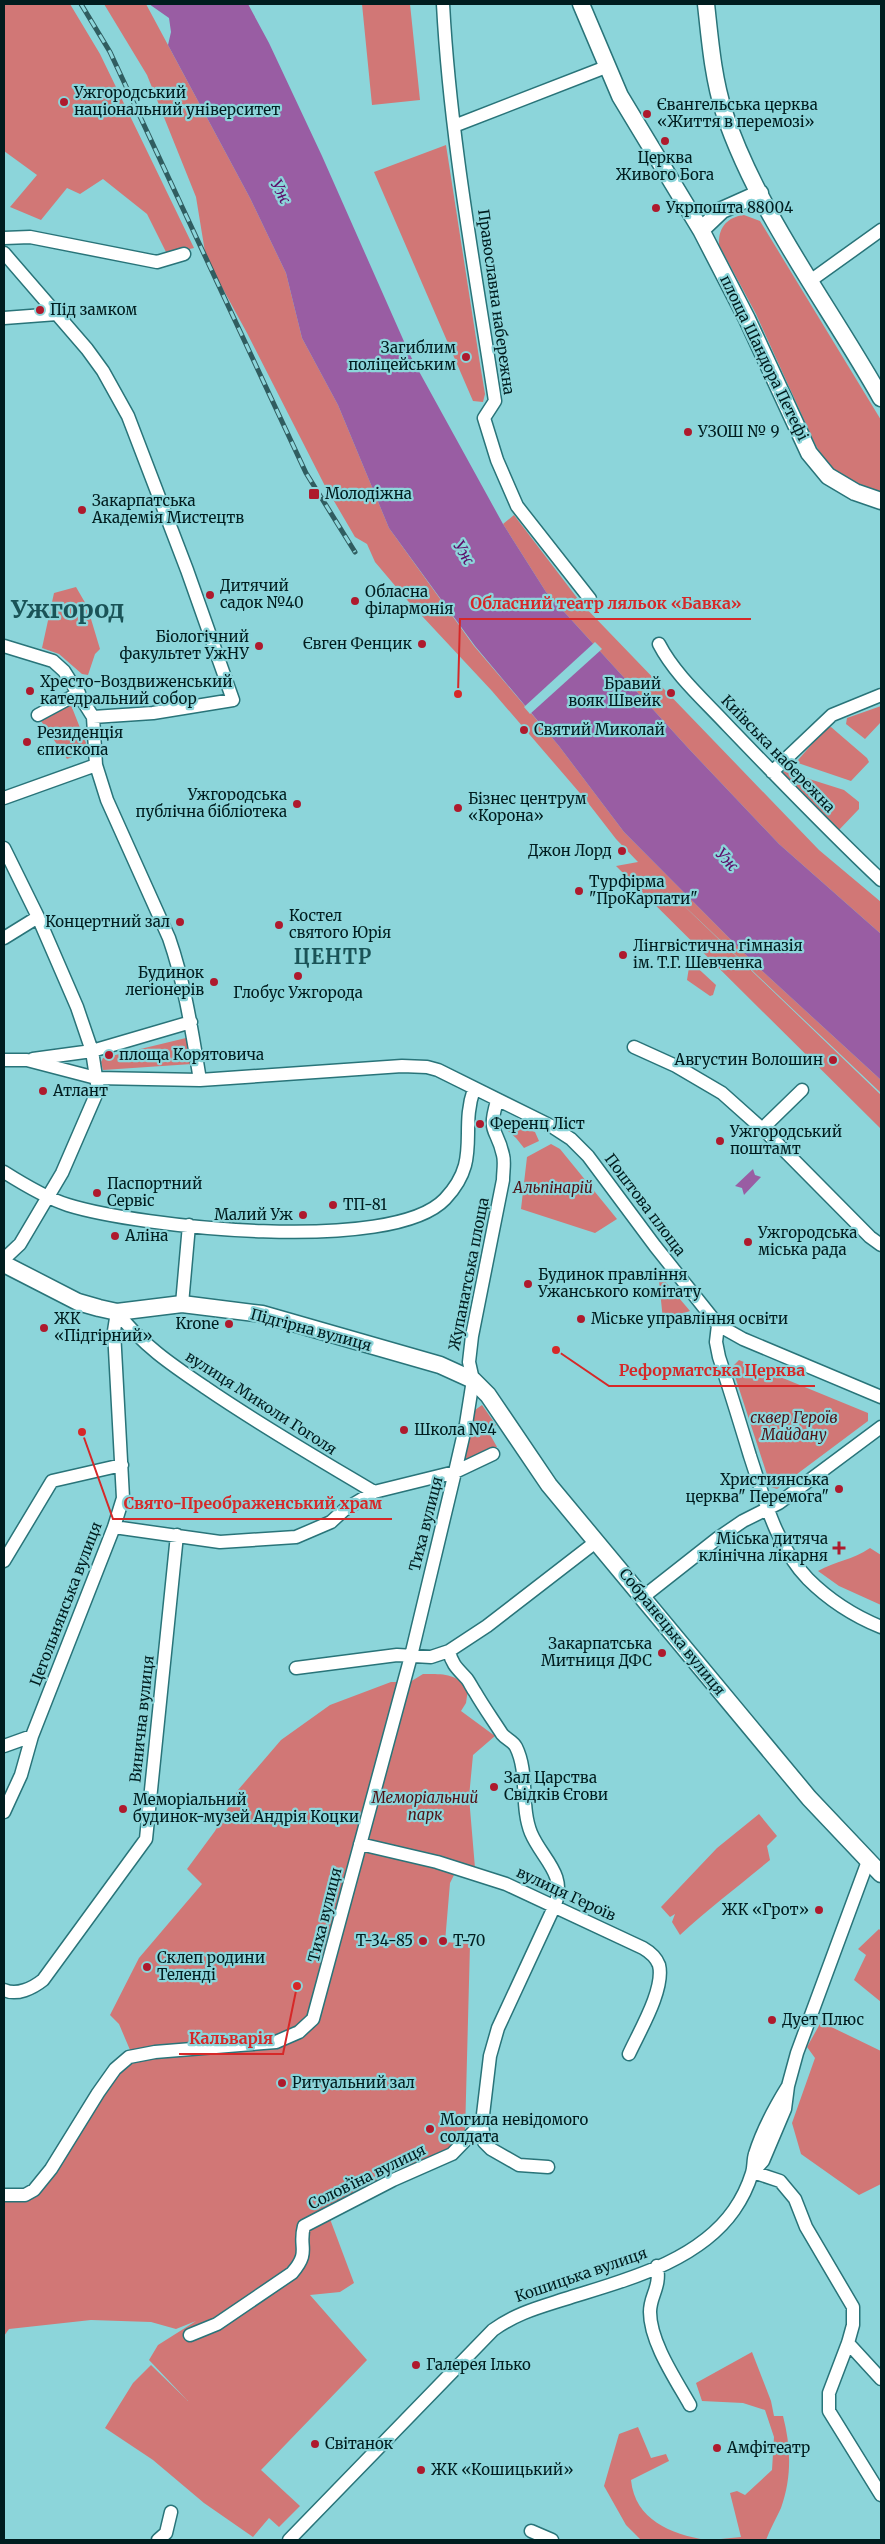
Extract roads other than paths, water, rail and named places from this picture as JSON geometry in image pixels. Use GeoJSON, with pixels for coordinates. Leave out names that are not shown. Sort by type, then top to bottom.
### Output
{"type":"FeatureCollection","features":[{"type":"Feature","properties":{"kind":"main road","name":"площа Шандора Петефі"},"geometry":{"type":"LineString","coordinates":[[581,4],[606,67],[630,114],[701,230],[817,465],[842,484],[881,501]]}},
{"type":"Feature","properties":{"kind":"main road"},"geometry":{"type":"LineString","coordinates":[[706,4],[714,66],[724,112],[742,157],[760,194],[810,281],[881,398]]}},
{"type":"Feature","properties":{"kind":"main road"},"geometry":{"type":"LineString","coordinates":[[701,230],[722,210],[760,194]]}},
{"type":"Feature","properties":{"kind":"main road","name":"Підгірна вулиця"},"geometry":{"type":"LineString","coordinates":[[4,1264],[78,1302],[117,1312],[182,1304],[219,1307],[288,1320],[440,1365],[473,1380]]}},
{"type":"Feature","properties":{"kind":"main road","name":"Собранецька вулиця"},"geometry":{"type":"LineString","coordinates":[[473,1380],[488,1395],[549,1484],[809,1798],[881,1874]]}},
{"type":"Feature","properties":{"kind":"street"},"geometry":{"type":"LineString","coordinates":[[443,4],[454,126],[606,67]]}},
{"type":"Feature","properties":{"kind":"street","name":"Православна набережна"},"geometry":{"type":"LineString","coordinates":[[454,126],[495,402],[484,418],[497,460],[517,506],[590,600]]}},
{"type":"Feature","properties":{"kind":"street"},"geometry":{"type":"LineString","coordinates":[[810,281],[881,230]]}},
{"type":"Feature","properties":{"kind":"street"},"geometry":{"type":"LineString","coordinates":[[4,238],[30,237],[157,262],[184,254]]}},
{"type":"Feature","properties":{"kind":"street"},"geometry":{"type":"LineString","coordinates":[[4,253],[103,371],[128,416],[190,578],[233,700],[153,713],[116,717],[93,717]]}},
{"type":"Feature","properties":{"kind":"street"},"geometry":{"type":"LineString","coordinates":[[4,318],[57,314]]}},
{"type":"Feature","properties":{"kind":"street","name":"Київська набережна"},"geometry":{"type":"LineString","coordinates":[[659,644],[700,696],[830,833],[881,880]]}},
{"type":"Feature","properties":{"kind":"street"},"geometry":{"type":"LineString","coordinates":[[4,646],[53,661],[64,671],[93,717],[96,765],[107,800],[169,938],[181,977],[191,1022],[200,1080]]}},
{"type":"Feature","properties":{"kind":"street"},"geometry":{"type":"LineString","coordinates":[[38,715],[79,693]]}},
{"type":"Feature","properties":{"kind":"street"},"geometry":{"type":"LineString","coordinates":[[772,772],[832,715],[881,695]]}},
{"type":"Feature","properties":{"kind":"street"},"geometry":{"type":"LineString","coordinates":[[4,798],[96,765]]}},
{"type":"Feature","properties":{"kind":"street"},"geometry":{"type":"LineString","coordinates":[[4,848],[38,917],[77,1007],[92,1051],[98,1090],[62,1173],[20,1244],[4,1259]]}},
{"type":"Feature","properties":{"kind":"street"},"geometry":{"type":"LineString","coordinates":[[4,938],[38,917]]}},
{"type":"Feature","properties":{"kind":"street"},"geometry":{"type":"LineString","coordinates":[[4,1060],[27,1060],[92,1051],[191,1022]]}},
{"type":"Feature","properties":{"kind":"street"},"geometry":{"type":"LineString","coordinates":[[634,1047],[676,1066],[722,1092],[881,1245]]}},
{"type":"Feature","properties":{"kind":"street"},"geometry":{"type":"LineString","coordinates":[[27,1060],[96,1078],[200,1080],[420,1066],[438,1070],[498,1101]]}},
{"type":"Feature","properties":{"kind":"street"},"geometry":{"type":"LineString","coordinates":[[4,1172],[48,1195],[80,1208],[129,1217],[189,1225],[302,1233],[388,1225],[421,1215],[435,1208],[445,1199],[463,1172],[469,1145],[467,1124],[474,1089]]}},
{"type":"Feature","properties":{"kind":"street"},"geometry":{"type":"LineString","coordinates":[[762,1129],[802,1090]]}},
{"type":"Feature","properties":{"kind":"street","name":"Поштова площа"},"geometry":{"type":"LineString","coordinates":[[498,1101],[560,1131],[588,1156],[661,1254],[718,1325]]}},
{"type":"Feature","properties":{"kind":"street","name":"Жупанатська площа"},"geometry":{"type":"LineString","coordinates":[[456,1472],[473,1380],[469,1360],[472,1336],[483,1272],[503,1180],[504,1156],[492,1129],[492,1119],[498,1101]]}},
{"type":"Feature","properties":{"kind":"street"},"geometry":{"type":"LineString","coordinates":[[182,1304],[189,1225]]}},
{"type":"Feature","properties":{"kind":"street","name":"Цегольнянська вулиця"},"geometry":{"type":"LineString","coordinates":[[4,1812],[20,1775],[32,1736],[114,1526],[123,1498],[114,1331],[117,1312]]}},
{"type":"Feature","properties":{"kind":"street","name":"вулиця Миколи Гоголя"},"geometry":{"type":"LineString","coordinates":[[117,1312],[134,1334],[167,1361],[247,1416],[374,1492]]}},
{"type":"Feature","properties":{"kind":"street"},"geometry":{"type":"LineString","coordinates":[[881,1397],[743,1339],[718,1325],[716,1342],[719,1357],[768,1509],[780,1539],[808,1579],[828,1598],[881,1627]]}},
{"type":"Feature","properties":{"kind":"street"},"geometry":{"type":"LineString","coordinates":[[644,1597],[718,1538],[742,1521],[779,1503],[881,1427]]}},
{"type":"Feature","properties":{"kind":"street"},"geometry":{"type":"LineString","coordinates":[[114,1526],[220,1542],[296,1537],[331,1522],[344,1510],[374,1492],[456,1472],[493,1454]]}},
{"type":"Feature","properties":{"kind":"street"},"geometry":{"type":"LineString","coordinates":[[4,1561],[52,1481],[122,1465]]}},
{"type":"Feature","properties":{"kind":"street","name":"Тиха вулиця"},"geometry":{"type":"LineString","coordinates":[[4,2195],[26,2195],[34,2190],[51,2169],[115,2069],[129,2057],[155,2052],[276,2042],[298,2032],[313,2019],[410,1656],[456,1472]]}},
{"type":"Feature","properties":{"kind":"street","name":"Винична вулиця"},"geometry":{"type":"LineString","coordinates":[[4,1990],[10,1993],[27,1990],[43,1980],[146,1838],[177,1535]]}},
{"type":"Feature","properties":{"kind":"street"},"geometry":{"type":"LineString","coordinates":[[296,1668],[397,1655],[431,1657],[449,1651],[508,1610],[597,1541]]}},
{"type":"Feature","properties":{"kind":"street"},"geometry":{"type":"LineString","coordinates":[[449,1651],[451,1662],[457,1671],[468,1679],[504,1736],[515,1745],[522,1769],[528,1823],[535,1842],[554,1869],[558,1880],[559,1888],[555,1905],[498,2028],[490,2056],[482,2123],[484,2142],[491,2149],[519,2165],[548,2167]]}},
{"type":"Feature","properties":{"kind":"street"},"geometry":{"type":"LineString","coordinates":[[4,1746],[32,1736]]}},
{"type":"Feature","properties":{"kind":"street","name":"вулиця Героїв"},"geometry":{"type":"LineString","coordinates":[[360,1844],[387,1848],[456,1867],[506,1884],[555,1905],[654,1955],[659,1966],[652,2006],[629,2054]]}},
{"type":"Feature","properties":{"kind":"street","name":"Кошицька вулиця"},"geometry":{"type":"LineString","coordinates":[[289,2540],[493,2330],[512,2316],[657,2266],[687,2252],[724,2222],[734,2210],[753,2172],[763,2161],[785,2109],[788,2086],[797,2053],[868,1861]]}},
{"type":"Feature","properties":{"kind":"street","name":"Соловʼїна вулиця"},"geometry":{"type":"LineString","coordinates":[[190,2335],[217,2324],[292,2273],[300,2264],[304,2254],[302,2233],[304,2226],[394,2180],[452,2154],[482,2123]]}},
{"type":"Feature","properties":{"kind":"street"},"geometry":{"type":"LineString","coordinates":[[753,2172],[780,2181],[795,2199],[806,2227],[853,2307],[853,2325],[829,2393],[829,2411],[881,2495]]}},
{"type":"Feature","properties":{"kind":"street"},"geometry":{"type":"LineString","coordinates":[[657,2266],[659,2280],[650,2311],[651,2321],[666,2362],[690,2405]]}},
{"type":"Feature","properties":{"kind":"street"},"geometry":{"type":"LineString","coordinates":[[848,2343],[881,2378]]}},
{"type":"Feature","properties":{"kind":"street"},"geometry":{"type":"LineString","coordinates":[[158,2540],[166,2533],[171,2512]]}},
{"type":"Feature","properties":{"kind":"street"},"geometry":{"type":"LineString","coordinates":[[531,2531],[552,2540]]}},
{"type":"Feature","properties":{"kind":"water","name":"Уж"},"geometry":{"type":"Polygon","coordinates":[[[149,4],[248,4],[269,43],[322,156],[410,355],[503,524],[546,592],[689,749],[779,844],[881,934],[881,1080],[759,968],[624,832],[559,746],[475,646],[389,528],[338,405],[302,338],[286,273],[250,198],[168,45],[171,32],[169,18],[149,4]]]}},
{"type":"Feature","properties":{"kind":"water"},"geometry":{"type":"Polygon","coordinates":[[[753,1169],[755,1175],[761,1177],[744,1195],[742,1188],[735,1186],[753,1169]]]}},
{"type":"Feature","properties":{"kind":"railway"},"geometry":{"type":"LineString","coordinates":[[81,4],[110,52],[306,473],[355,552]]}},
{"type":"Feature","properties":{"kind":"place","name":"Ужгородський національний університет"},"geometry":{"type":"Point","coordinates":[64,102]}},
{"type":"Feature","properties":{"kind":"place","name":"Євангельська церква «Життя в перемозі»"},"geometry":{"type":"Point","coordinates":[647,114]}},
{"type":"Feature","properties":{"kind":"place","name":"Церква Живого Бога"},"geometry":{"type":"Point","coordinates":[665,141]}},
{"type":"Feature","properties":{"kind":"place","name":"Укрпошта 88004"},"geometry":{"type":"Point","coordinates":[656,208]}},
{"type":"Feature","properties":{"kind":"place","name":"Під замком"},"geometry":{"type":"Point","coordinates":[40,310]}},
{"type":"Feature","properties":{"kind":"place","name":"Загиблим поліцейським"},"geometry":{"type":"Point","coordinates":[466,357]}},
{"type":"Feature","properties":{"kind":"place","name":"УЗОШ № 9"},"geometry":{"type":"Point","coordinates":[688,432]}},
{"type":"Feature","properties":{"kind":"place","name":"Молодіжна"},"geometry":{"type":"Point","coordinates":[314,494]}},
{"type":"Feature","properties":{"kind":"place","name":"Закарпатська Академія Мистецтв"},"geometry":{"type":"Point","coordinates":[82,510]}},
{"type":"Feature","properties":{"kind":"place","name":"Дитячий садок №40"},"geometry":{"type":"Point","coordinates":[210,595]}},
{"type":"Feature","properties":{"kind":"place","name":"Обласна філармонія"},"geometry":{"type":"Point","coordinates":[355,601]}},
{"type":"Feature","properties":{"kind":"place","name":"Євген Фенцик"},"geometry":{"type":"Point","coordinates":[422,644]}},
{"type":"Feature","properties":{"kind":"place","name":"Біологічний факультет УжНУ"},"geometry":{"type":"Point","coordinates":[259,646]}},
{"type":"Feature","properties":{"kind":"place","name":"Хресто-Воздвиженський катедральний собор"},"geometry":{"type":"Point","coordinates":[30,691]}},
{"type":"Feature","properties":{"kind":"place","name":"Бравий вояк Швейк"},"geometry":{"type":"Point","coordinates":[671,693]}},
{"type":"Feature","properties":{"kind":"place","name":"Обласний театр ляльок «Бавка»"},"geometry":{"type":"Point","coordinates":[458,694]}},
{"type":"Feature","properties":{"kind":"place","name":"Святий Миколай"},"geometry":{"type":"Point","coordinates":[524,730]}},
{"type":"Feature","properties":{"kind":"place","name":"Резиденція єпископа"},"geometry":{"type":"Point","coordinates":[27,742]}},
{"type":"Feature","properties":{"kind":"place","name":"Ужгородська публічна бібліотека"},"geometry":{"type":"Point","coordinates":[297,804]}},
{"type":"Feature","properties":{"kind":"place","name":"Бізнес центрум «Корона»"},"geometry":{"type":"Point","coordinates":[458,808]}},
{"type":"Feature","properties":{"kind":"place","name":"Джон Лорд"},"geometry":{"type":"Point","coordinates":[622,851]}},
{"type":"Feature","properties":{"kind":"place","name":"Турфірма \"ПроКарпати\""},"geometry":{"type":"Point","coordinates":[579,891]}},
{"type":"Feature","properties":{"kind":"place","name":"Концертний зал"},"geometry":{"type":"Point","coordinates":[180,922]}},
{"type":"Feature","properties":{"kind":"place","name":"Костел святого Юрія"},"geometry":{"type":"Point","coordinates":[279,925]}},
{"type":"Feature","properties":{"kind":"place","name":"Лінгвістична гімназія ім. Т.Г. Шевченка"},"geometry":{"type":"Point","coordinates":[623,955]}},
{"type":"Feature","properties":{"kind":"place","name":"Глобус Ужгорода"},"geometry":{"type":"Point","coordinates":[298,976]}},
{"type":"Feature","properties":{"kind":"place","name":"Будинок легіонерів"},"geometry":{"type":"Point","coordinates":[214,982]}},
{"type":"Feature","properties":{"kind":"place","name":"площа Корятовича"},"geometry":{"type":"Point","coordinates":[109,1055]}},
{"type":"Feature","properties":{"kind":"place","name":"Августин Волошин"},"geometry":{"type":"Point","coordinates":[833,1060]}},
{"type":"Feature","properties":{"kind":"place","name":"Атлант"},"geometry":{"type":"Point","coordinates":[43,1091]}},
{"type":"Feature","properties":{"kind":"place","name":"Ференц Ліст"},"geometry":{"type":"Point","coordinates":[480,1124]}},
{"type":"Feature","properties":{"kind":"place","name":"Ужгородський поштамт"},"geometry":{"type":"Point","coordinates":[720,1141]}},
{"type":"Feature","properties":{"kind":"place","name":"Паспортний Сервіс"},"geometry":{"type":"Point","coordinates":[97,1193]}},
{"type":"Feature","properties":{"kind":"place","name":"ТП-81"},"geometry":{"type":"Point","coordinates":[333,1205]}},
{"type":"Feature","properties":{"kind":"place","name":"Малий Уж"},"geometry":{"type":"Point","coordinates":[303,1215]}},
{"type":"Feature","properties":{"kind":"place","name":"Аліна"},"geometry":{"type":"Point","coordinates":[115,1236]}},
{"type":"Feature","properties":{"kind":"place","name":"Ужгородська міська рада"},"geometry":{"type":"Point","coordinates":[748,1242]}},
{"type":"Feature","properties":{"kind":"place","name":"Будинок правління Ужанського комітату"},"geometry":{"type":"Point","coordinates":[528,1284]}},
{"type":"Feature","properties":{"kind":"place","name":"Міське управління освіти"},"geometry":{"type":"Point","coordinates":[581,1319]}},
{"type":"Feature","properties":{"kind":"place","name":"Krone"},"geometry":{"type":"Point","coordinates":[229,1324]}},
{"type":"Feature","properties":{"kind":"place","name":"ЖК «Підгірний»"},"geometry":{"type":"Point","coordinates":[44,1328]}},
{"type":"Feature","properties":{"kind":"place","name":"Реформатська Церква"},"geometry":{"type":"Point","coordinates":[556,1350]}},
{"type":"Feature","properties":{"kind":"place","name":"Школа №4"},"geometry":{"type":"Point","coordinates":[404,1430]}},
{"type":"Feature","properties":{"kind":"place","name":"Свято-Преображенський храм"},"geometry":{"type":"Point","coordinates":[82,1432]}},
{"type":"Feature","properties":{"kind":"place","name":"Християнська церква\" Перемога\""},"geometry":{"type":"Point","coordinates":[839,1489]}},
{"type":"Feature","properties":{"kind":"place","name":"Міська дитяча клінічна лікарня"},"geometry":{"type":"Point","coordinates":[839,1548]}},
{"type":"Feature","properties":{"kind":"place","name":"Закарпатська Митниця ДФС"},"geometry":{"type":"Point","coordinates":[662,1653]}},
{"type":"Feature","properties":{"kind":"place","name":"Зал Царства Свідків Єгови"},"geometry":{"type":"Point","coordinates":[494,1787]}},
{"type":"Feature","properties":{"kind":"place","name":"Меморіальний будинок-музей Андрія Коцки"},"geometry":{"type":"Point","coordinates":[123,1809]}},
{"type":"Feature","properties":{"kind":"place","name":"ЖК «Грот»"},"geometry":{"type":"Point","coordinates":[819,1910]}},
{"type":"Feature","properties":{"kind":"place","name":"Т-34-85"},"geometry":{"type":"Point","coordinates":[423,1941]}},
{"type":"Feature","properties":{"kind":"place","name":"Т-70"},"geometry":{"type":"Point","coordinates":[443,1941]}},
{"type":"Feature","properties":{"kind":"place","name":"Склеп родини Теленді"},"geometry":{"type":"Point","coordinates":[147,1967]}},
{"type":"Feature","properties":{"kind":"place","name":"Кальварія"},"geometry":{"type":"Point","coordinates":[297,1986]}},
{"type":"Feature","properties":{"kind":"place","name":"Дует Плюс"},"geometry":{"type":"Point","coordinates":[772,2020]}},
{"type":"Feature","properties":{"kind":"place","name":"Ритуальний зал"},"geometry":{"type":"Point","coordinates":[282,2083]}},
{"type":"Feature","properties":{"kind":"place","name":"Могила невідомого солдата"},"geometry":{"type":"Point","coordinates":[430,2129]}},
{"type":"Feature","properties":{"kind":"place","name":"Галерея Ілько"},"geometry":{"type":"Point","coordinates":[416,2365]}},
{"type":"Feature","properties":{"kind":"place","name":"Світанок"},"geometry":{"type":"Point","coordinates":[315,2444]}},
{"type":"Feature","properties":{"kind":"place","name":"Амфітеатр"},"geometry":{"type":"Point","coordinates":[717,2448]}},
{"type":"Feature","properties":{"kind":"place","name":"ЖК «Кошицький»"},"geometry":{"type":"Point","coordinates":[421,2470]}},
{"type":"Feature","properties":{"kind":"district","name":"Ужгород"},"geometry":{"type":"Point","coordinates":[68,609]}},
{"type":"Feature","properties":{"kind":"district","name":"ЦЕНТР"},"geometry":{"type":"Point","coordinates":[333,957]}},
{"type":"Feature","properties":{"kind":"park label","name":"Альпінарій"},"geometry":{"type":"Point","coordinates":[553,1188]}},
{"type":"Feature","properties":{"kind":"park label","name":"сквер Героїв Майдану"},"geometry":{"type":"Point","coordinates":[794,1426]}},
{"type":"Feature","properties":{"kind":"park label","name":"Меморіальний парк"},"geometry":{"type":"Point","coordinates":[425,1806]}}]}
